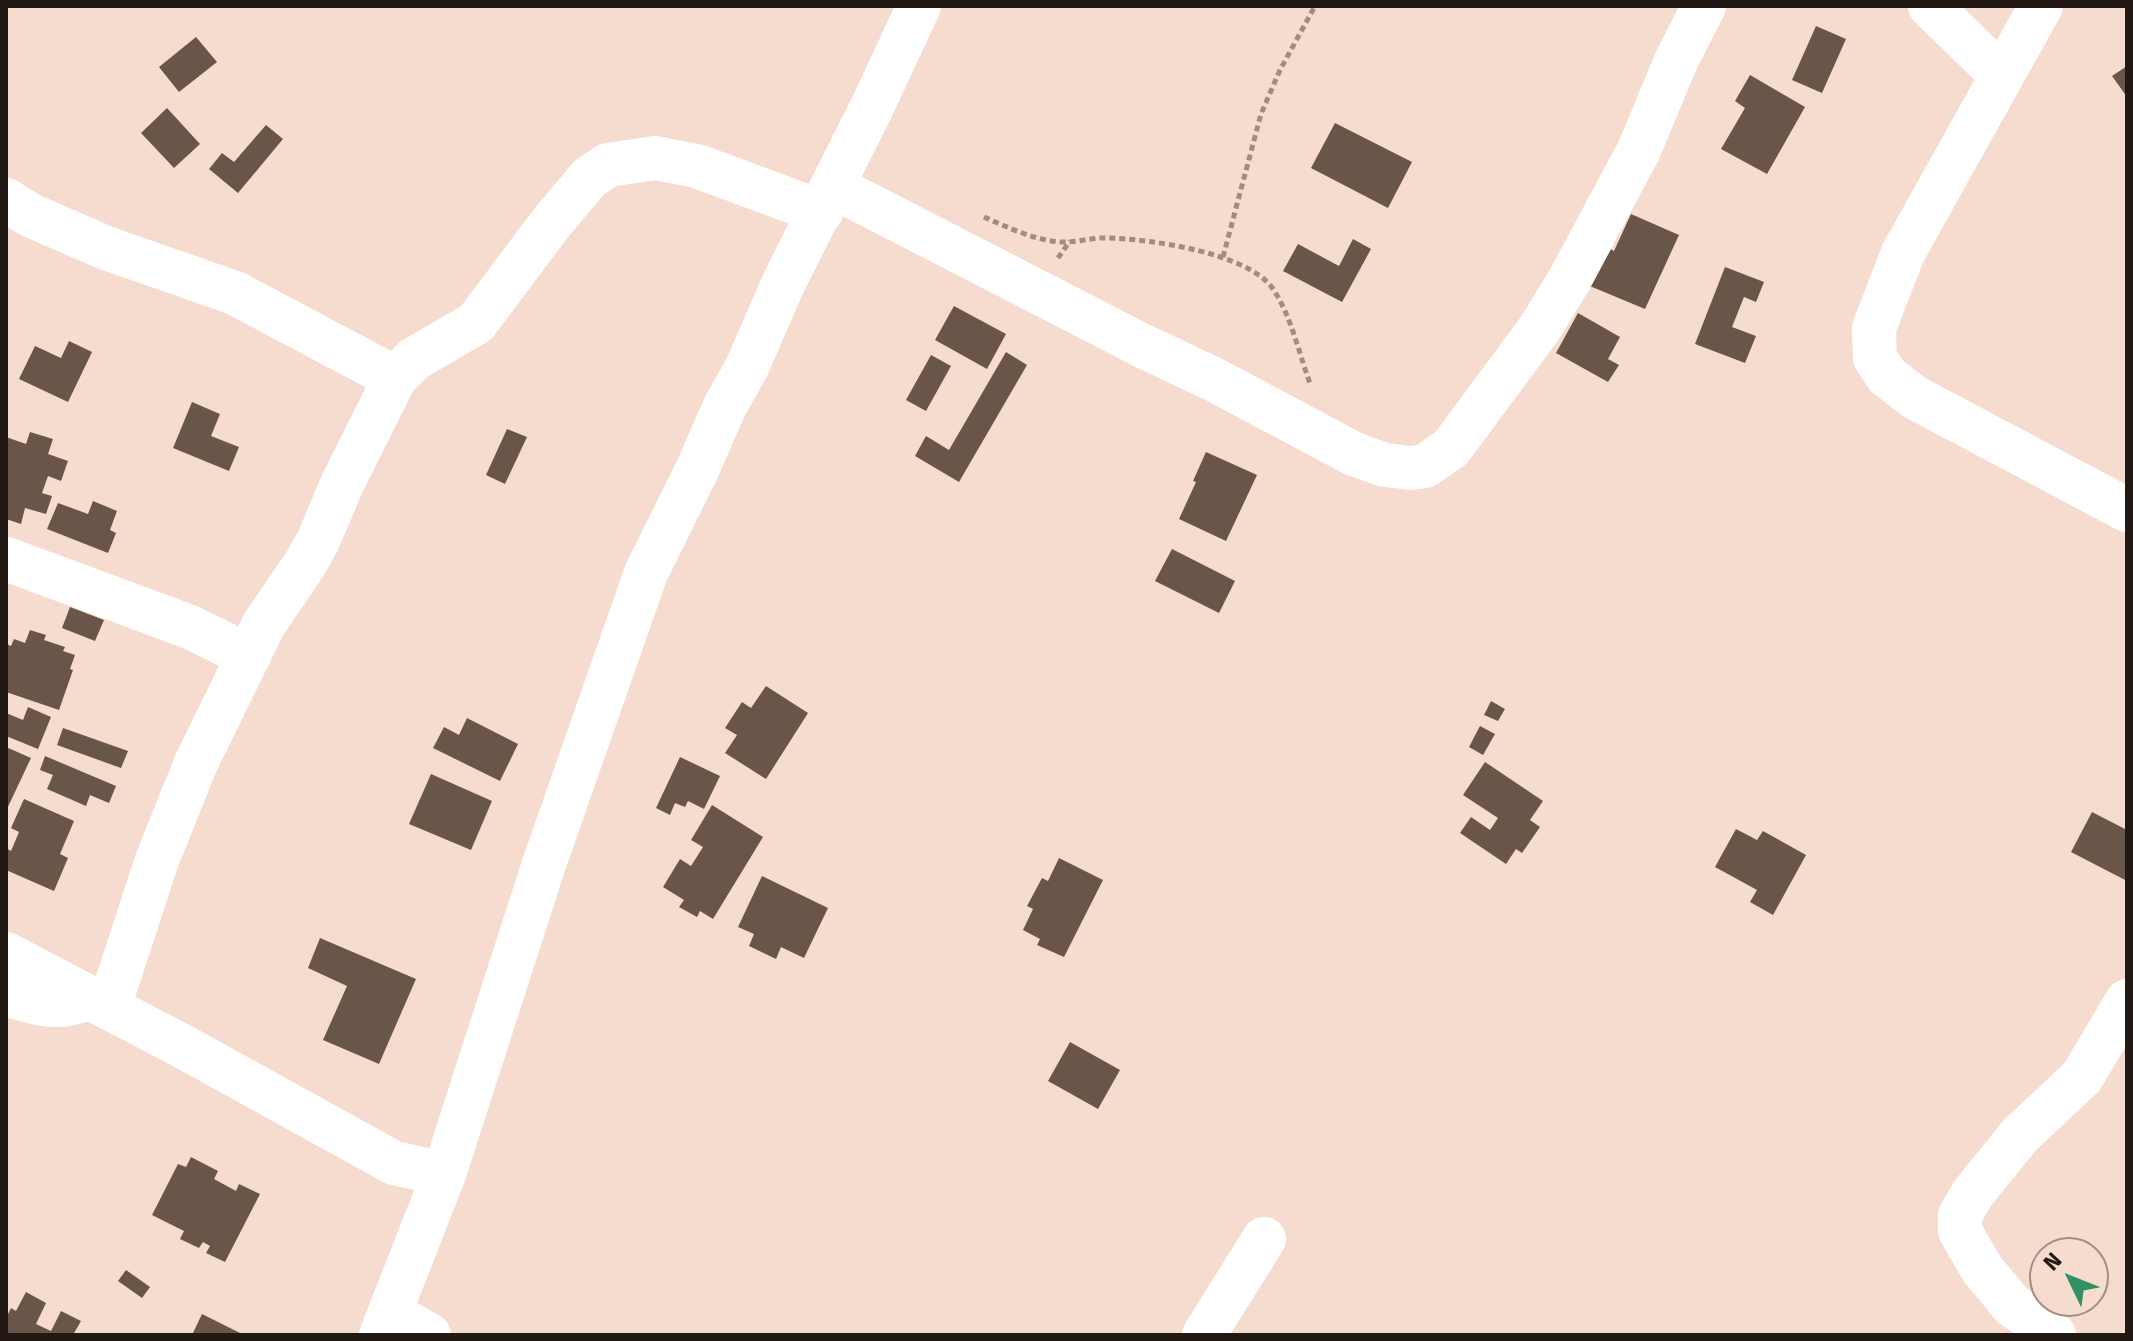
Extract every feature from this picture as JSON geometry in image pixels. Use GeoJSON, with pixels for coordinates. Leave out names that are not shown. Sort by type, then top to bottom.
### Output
{"type":"FeatureCollection","features":[{"type":"Feature","properties":{"kind":"street"},"geometry":{"type":"LineString","coordinates":[[429,1335],[386,1324],[444,1174],[544,864],[646,573],[919,6]]}},
{"type":"Feature","properties":{"kind":"street"},"geometry":{"type":"LineString","coordinates":[[99,1002],[185,790],[264,624],[318,541],[342,484],[395,378],[414,359],[476,323],[551,223],[589,178],[608,165],[655,158],[827,200],[1215,380],[1333,443],[1385,465],[1425,466],[1451,448],[1540,328],[1570,279],[1639,150],[1676,61],[1704,6]]}},
{"type":"Feature","properties":{"kind":"street"},"geometry":{"type":"LineString","coordinates":[[1930,6],[2002,76]]}},
{"type":"Feature","properties":{"kind":"street"},"geometry":{"type":"LineString","coordinates":[[2041,6],[1903,253],[1874,328],[1875,358],[1887,376],[1914,397],[2127,510]]}},
{"type":"Feature","properties":{"kind":"street"},"geometry":{"type":"LineString","coordinates":[[6,200],[30,215],[106,248],[235,293],[395,378]]}},
{"type":"Feature","properties":{"kind":"street"},"geometry":{"type":"LineString","coordinates":[[6,559],[190,627],[249,656]]}},
{"type":"Feature","properties":{"kind":"street"},"geometry":{"type":"LineString","coordinates":[[6,954],[394,1163],[444,1174]]}},
{"type":"Feature","properties":{"kind":"street"},"geometry":{"type":"LineString","coordinates":[[6,994],[42,1005],[69,1006],[99,1002]]}},
{"type":"Feature","properties":{"kind":"street"},"geometry":{"type":"LineString","coordinates":[[2054,1335],[2012,1305],[1982,1269],[1960,1231],[1960,1215],[1973,1193],[2020,1135],[2082,1077],[2127,1001]]}},
{"type":"Feature","properties":{"kind":"street"},"geometry":{"type":"LineString","coordinates":[[1204,1335],[1264,1239]]}},
{"type":"Feature","properties":{"kind":"path"},"geometry":{"type":"LineString","coordinates":[[1223,257],[1261,114],[1280,70],[1315,6]]}},
{"type":"Feature","properties":{"kind":"path"},"geometry":{"type":"LineString","coordinates":[[976,213],[1047,240],[1130,240],[1238,261],[1259,275],[1275,292],[1333,443]]}},
{"type":"Feature","properties":{"kind":"building"},"geometry":{"type":"Polygon","coordinates":[[[1816,26],[1846,39],[1822,93],[1792,80],[1816,26]]]}},
{"type":"Feature","properties":{"kind":"building"},"geometry":{"type":"Polygon","coordinates":[[[196,37],[217,62],[179,92],[159,67],[196,37]]]}},
{"type":"Feature","properties":{"kind":"building"},"geometry":{"type":"Polygon","coordinates":[[[2127,66],[2127,97],[2112,76],[2127,66]]]}},
{"type":"Feature","properties":{"kind":"building"},"geometry":{"type":"Polygon","coordinates":[[[1750,75],[1805,107],[1767,174],[1721,149],[1745,108],[1735,101],[1750,75]]]}},
{"type":"Feature","properties":{"kind":"building"},"geometry":{"type":"Polygon","coordinates":[[[167,108],[200,144],[174,168],[141,133],[167,108]]]}},
{"type":"Feature","properties":{"kind":"building"},"geometry":{"type":"Polygon","coordinates":[[[1335,123],[1412,162],[1388,208],[1311,168],[1335,123]]]}},
{"type":"Feature","properties":{"kind":"building"},"geometry":{"type":"Polygon","coordinates":[[[266,125],[283,139],[238,193],[209,169],[222,153],[234,162],[266,125]]]}},
{"type":"Feature","properties":{"kind":"building"},"geometry":{"type":"Polygon","coordinates":[[[1631,214],[1679,235],[1645,309],[1585,284],[1603,245],[1614,251],[1631,214]]]}},
{"type":"Feature","properties":{"kind":"building"},"geometry":{"type":"Polygon","coordinates":[[[1353,239],[1371,249],[1342,302],[1283,271],[1298,244],[1339,266],[1353,239]]]}},
{"type":"Feature","properties":{"kind":"building"},"geometry":{"type":"Polygon","coordinates":[[[1725,267],[1764,282],[1756,302],[1744,297],[1732,327],[1756,336],[1745,363],[1695,344],[1725,267]]]}},
{"type":"Feature","properties":{"kind":"building"},"geometry":{"type":"Polygon","coordinates":[[[954,306],[1006,334],[987,369],[935,340],[954,306]]]}},
{"type":"Feature","properties":{"kind":"building"},"geometry":{"type":"Polygon","coordinates":[[[1578,313],[1620,337],[1608,359],[1619,365],[1608,382],[1556,353],[1578,313]]]}},
{"type":"Feature","properties":{"kind":"building"},"geometry":{"type":"Polygon","coordinates":[[[69,341],[92,352],[68,402],[19,379],[35,346],[61,358],[69,341]]]}},
{"type":"Feature","properties":{"kind":"building"},"geometry":{"type":"Polygon","coordinates":[[[1006,352],[1027,365],[959,482],[915,456],[926,436],[949,450],[1006,352]]]}},
{"type":"Feature","properties":{"kind":"building"},"geometry":{"type":"Polygon","coordinates":[[[931,355],[951,366],[926,411],[906,400],[931,355]]]}},
{"type":"Feature","properties":{"kind":"building"},"geometry":{"type":"Polygon","coordinates":[[[192,402],[220,414],[211,436],[239,447],[229,471],[173,448],[192,402]]]}},
{"type":"Feature","properties":{"kind":"building"},"geometry":{"type":"Polygon","coordinates":[[[507,429],[527,437],[505,484],[486,475],[507,429]]]}},
{"type":"Feature","properties":{"kind":"building"},"geometry":{"type":"Polygon","coordinates":[[[30,432],[53,439],[48,454],[68,461],[61,481],[48,476],[42,493],[52,496],[46,514],[25,508],[21,524],[6,519],[6,437],[26,444],[30,432]]]}},
{"type":"Feature","properties":{"kind":"building"},"geometry":{"type":"Polygon","coordinates":[[[1206,452],[1257,475],[1226,541],[1179,519],[1206,452]]]}},
{"type":"Feature","properties":{"kind":"building"},"geometry":{"type":"Polygon","coordinates":[[[93,501],[117,511],[110,530],[116,533],[108,553],[47,529],[58,503],[88,514],[93,501]]]}},
{"type":"Feature","properties":{"kind":"building"},"geometry":{"type":"Polygon","coordinates":[[[1172,549],[1235,581],[1219,613],[1155,581],[1172,549]]]}},
{"type":"Feature","properties":{"kind":"building"},"geometry":{"type":"Polygon","coordinates":[[[70,607],[104,620],[95,641],[62,628],[70,607]]]}},
{"type":"Feature","properties":{"kind":"building"},"geometry":{"type":"Polygon","coordinates":[[[30,630],[46,635],[44,640],[65,647],[63,651],[75,655],[59,710],[6,692],[6,644],[11,646],[14,639],[25,643],[30,630]]]}},
{"type":"Feature","properties":{"kind":"building"},"geometry":{"type":"Polygon","coordinates":[[[766,686],[808,713],[766,779],[725,753],[737,735],[725,728],[742,702],[751,708],[766,686]]]}},
{"type":"Feature","properties":{"kind":"building"},"geometry":{"type":"Polygon","coordinates":[[[1491,701],[1505,709],[1498,721],[1484,715],[1491,701]]]}},
{"type":"Feature","properties":{"kind":"building"},"geometry":{"type":"Polygon","coordinates":[[[28,707],[51,717],[38,749],[6,736],[6,713],[23,720],[28,707]]]}},
{"type":"Feature","properties":{"kind":"building"},"geometry":{"type":"Polygon","coordinates":[[[467,718],[518,744],[500,781],[433,748],[444,727],[459,735],[467,718]]]}},
{"type":"Feature","properties":{"kind":"building"},"geometry":{"type":"Polygon","coordinates":[[[1480,726],[1495,734],[1483,755],[1469,747],[1480,726]]]}},
{"type":"Feature","properties":{"kind":"building"},"geometry":{"type":"Polygon","coordinates":[[[63,728],[128,751],[121,768],[57,745],[63,728]]]}},
{"type":"Feature","properties":{"kind":"building"},"geometry":{"type":"Polygon","coordinates":[[[6,747],[31,758],[6,811],[6,747]]]}},
{"type":"Feature","properties":{"kind":"building"},"geometry":{"type":"Polygon","coordinates":[[[45,756],[116,786],[109,803],[90,795],[86,806],[47,789],[53,775],[40,770],[45,756]]]}},
{"type":"Feature","properties":{"kind":"building"},"geometry":{"type":"Polygon","coordinates":[[[680,757],[720,776],[704,809],[688,801],[685,807],[675,803],[670,815],[656,808],[680,757]]]}},
{"type":"Feature","properties":{"kind":"building"},"geometry":{"type":"Polygon","coordinates":[[[1485,762],[1543,801],[1530,820],[1540,827],[1522,853],[1516,849],[1506,864],[1460,833],[1471,817],[1490,830],[1498,818],[1463,795],[1485,762]]]}},
{"type":"Feature","properties":{"kind":"building"},"geometry":{"type":"Polygon","coordinates":[[[431,774],[492,801],[471,850],[409,824],[431,774]]]}},
{"type":"Feature","properties":{"kind":"building"},"geometry":{"type":"Polygon","coordinates":[[[24,799],[74,821],[60,854],[68,858],[54,891],[6,870],[6,848],[11,851],[19,832],[11,828],[24,799]]]}},
{"type":"Feature","properties":{"kind":"building"},"geometry":{"type":"Polygon","coordinates":[[[712,805],[763,837],[713,919],[700,911],[697,917],[679,907],[684,900],[663,887],[680,859],[691,866],[703,847],[691,840],[712,805]]]}},
{"type":"Feature","properties":{"kind":"building"},"geometry":{"type":"Polygon","coordinates":[[[2092,812],[2127,830],[2127,881],[2071,852],[2092,812]]]}},
{"type":"Feature","properties":{"kind":"building"},"geometry":{"type":"Polygon","coordinates":[[[1736,829],[1757,840],[1763,831],[1806,855],[1773,915],[1750,902],[1757,890],[1715,867],[1736,829]]]}},
{"type":"Feature","properties":{"kind":"building"},"geometry":{"type":"Polygon","coordinates":[[[1059,858],[1103,880],[1064,957],[1037,945],[1040,939],[1023,930],[1033,909],[1027,906],[1042,878],[1048,881],[1059,858]]]}},
{"type":"Feature","properties":{"kind":"building"},"geometry":{"type":"Polygon","coordinates":[[[762,876],[828,908],[804,958],[781,947],[776,959],[749,946],[754,934],[738,927],[762,876]]]}},
{"type":"Feature","properties":{"kind":"building"},"geometry":{"type":"Polygon","coordinates":[[[320,938],[416,979],[379,1064],[323,1040],[347,986],[308,968],[320,938]]]}},
{"type":"Feature","properties":{"kind":"building"},"geometry":{"type":"Polygon","coordinates":[[[1070,1042],[1120,1070],[1098,1109],[1048,1081],[1070,1042]]]}},
{"type":"Feature","properties":{"kind":"building"},"geometry":{"type":"Polygon","coordinates":[[[191,1157],[218,1171],[214,1179],[236,1191],[239,1184],[260,1194],[225,1262],[206,1253],[210,1246],[203,1242],[199,1248],[180,1239],[184,1231],[152,1215],[178,1164],[186,1167],[191,1157]]]}},
{"type":"Feature","properties":{"kind":"building"},"geometry":{"type":"Polygon","coordinates":[[[126,1270],[150,1287],[142,1298],[118,1281],[126,1270]]]}},
{"type":"Feature","properties":{"kind":"building"},"geometry":{"type":"Polygon","coordinates":[[[26,1292],[46,1303],[36,1324],[51,1331],[61,1311],[81,1321],[73,1335],[6,1335],[6,1318],[11,1308],[16,1311],[26,1292]]]}},
{"type":"Feature","properties":{"kind":"building"},"geometry":{"type":"Polygon","coordinates":[[[202,1314],[244,1335],[192,1335],[202,1314]]]}}]}
